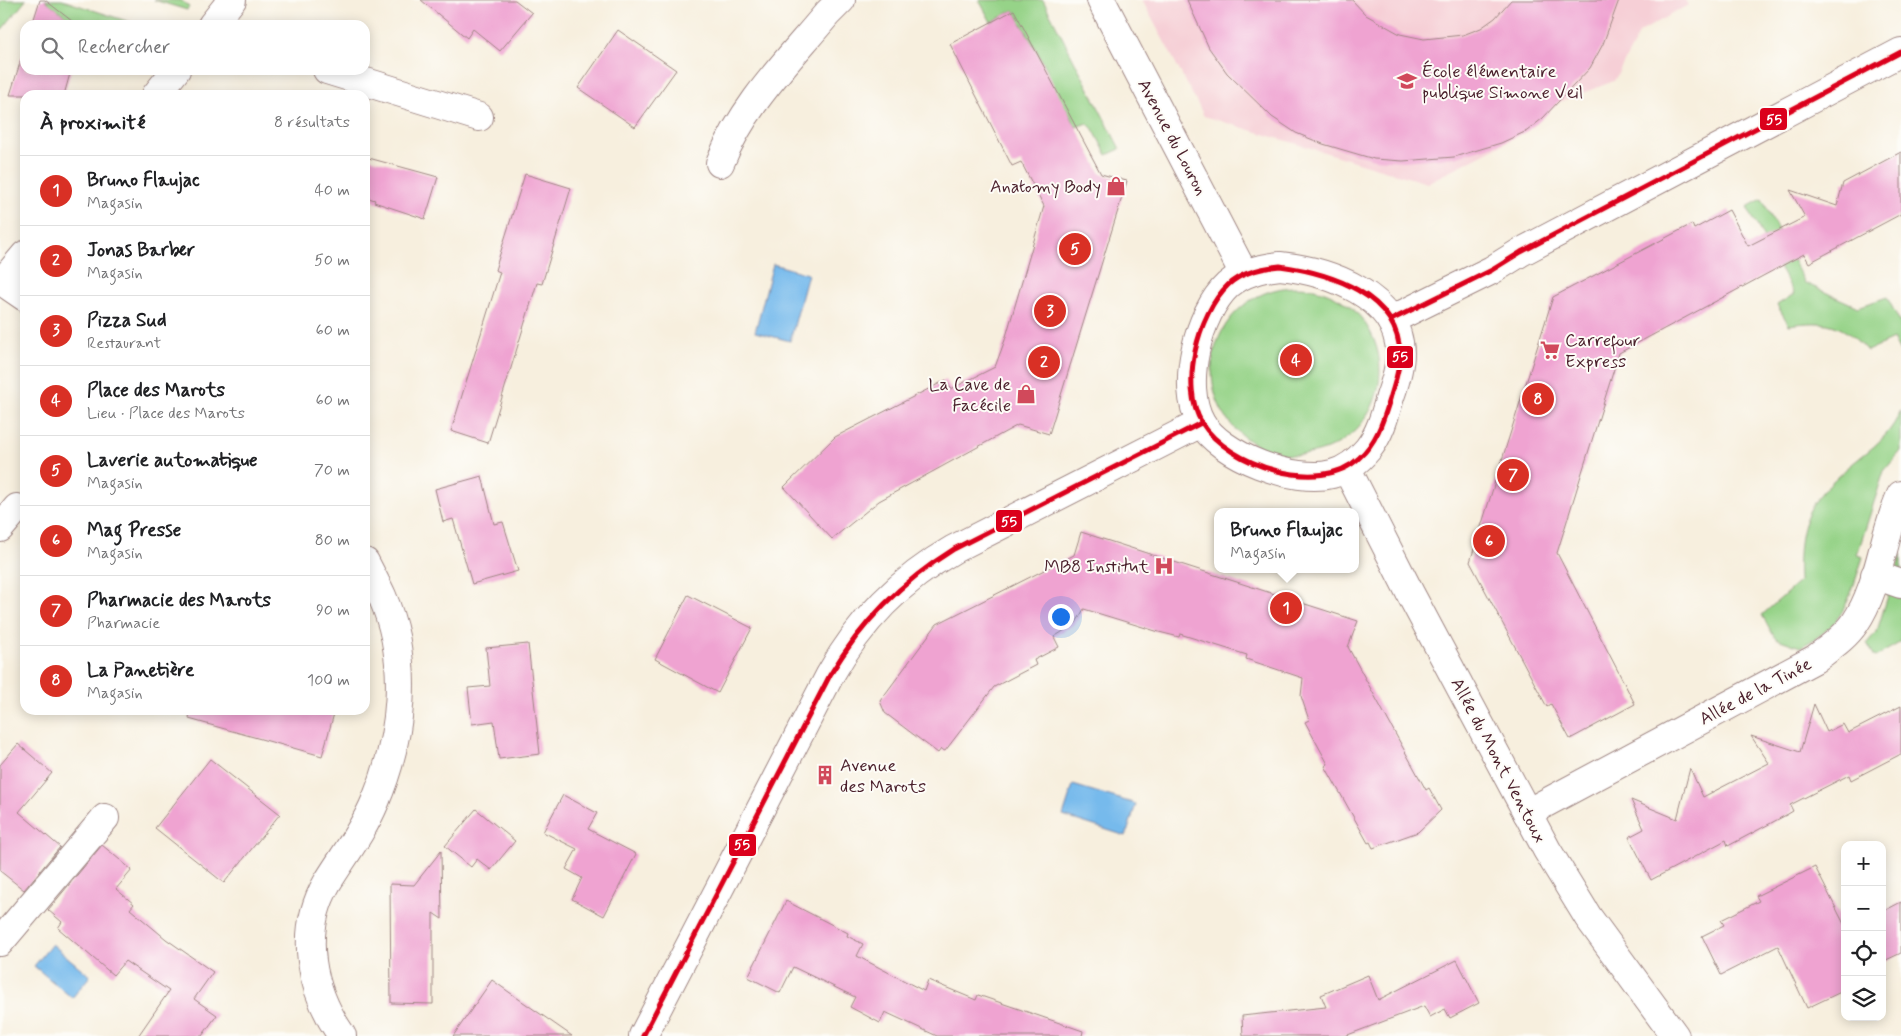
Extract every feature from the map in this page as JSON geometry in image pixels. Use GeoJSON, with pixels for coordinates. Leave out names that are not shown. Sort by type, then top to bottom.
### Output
{"type":"FeatureCollection","features":[{"type":"Feature","properties":{"kind":"street"},"geometry":{"type":"LineString","coordinates":[[216,20],[232,0]]}},
{"type":"Feature","properties":{"kind":"street"},"geometry":{"type":"LineString","coordinates":[[720,163],[729,140],[746,112],[827,14],[841,0]]}},
{"type":"Feature","properties":{"kind":"street","name":"Avenue du Louron"},"geometry":{"type":"LineString","coordinates":[[1101,0],[1244,274]]}},
{"type":"Feature","properties":{"kind":"street"},"geometry":{"type":"LineString","coordinates":[[1392,320],[1492,270],[1521,252],[1901,52]]}},
{"type":"Feature","properties":{"kind":"street"},"geometry":{"type":"LineString","coordinates":[[160,90],[172,75]]}},
{"type":"Feature","properties":{"kind":"street"},"geometry":{"type":"LineString","coordinates":[[343,75],[479,117]]}},
{"type":"Feature","properties":{"kind":"street"},"geometry":{"type":"LineString","coordinates":[[20,260],[1,281],[20,294]]}},
{"type":"Feature","properties":{"kind":"street"},"geometry":{"type":"LineString","coordinates":[[1280,266],[1298,268],[1325,275],[1365,294],[1381,307],[1392,320],[1398,336],[1400,354],[1397,376],[1380,428],[1371,445],[1348,469],[1330,475],[1312,476],[1288,473],[1264,466],[1236,453],[1218,441],[1201,422],[1194,403],[1191,382],[1199,340],[1215,302],[1228,286],[1244,274],[1280,266]]}},
{"type":"Feature","properties":{"kind":"street"},"geometry":{"type":"LineString","coordinates":[[643,1036],[830,675],[848,644],[873,613],[902,584],[934,561],[1201,422]]}},
{"type":"Feature","properties":{"kind":"street","name":"Allée du Mont Ventoux"},"geometry":{"type":"LineString","coordinates":[[1348,469],[1527,813],[1588,917],[1675,1036]]}},
{"type":"Feature","properties":{"kind":"street","name":"Allée de la Tinée"},"geometry":{"type":"LineString","coordinates":[[1527,813],[1815,660],[1838,641],[1855,623],[1867,600],[1901,495]]}},
{"type":"Feature","properties":{"kind":"street"},"geometry":{"type":"LineString","coordinates":[[0,528],[17,508]]}},
{"type":"Feature","properties":{"kind":"street"},"geometry":{"type":"LineString","coordinates":[[342,1036],[330,1019],[319,994],[312,968],[311,939],[315,911],[326,885],[374,804],[386,774],[396,736],[400,698],[399,664],[392,629],[383,597],[370,572]]}},
{"type":"Feature","properties":{"kind":"street"},"geometry":{"type":"LineString","coordinates":[[1875,575],[1901,584]]}},
{"type":"Feature","properties":{"kind":"street"},"geometry":{"type":"LineString","coordinates":[[0,942],[105,818]]}},
{"type":"Feature","properties":{"kind":"shaded area","name":"École élémentaire publique Simone Veil"},"geometry":{"type":"Polygon","coordinates":[[[1142,0],[1685,0],[1688,5],[1640,32],[1614,81],[1559,102],[1527,131],[1427,183],[1204,116],[1142,0]]]}},
{"type":"Feature","properties":{"kind":"green space"},"geometry":{"type":"Polygon","coordinates":[[[2,0],[26,0],[0,32],[0,3],[2,0]]]}},
{"type":"Feature","properties":{"kind":"green space"},"geometry":{"type":"Polygon","coordinates":[[[45,0],[62,0],[124,20],[71,20],[45,0]]]}},
{"type":"Feature","properties":{"kind":"green space"},"geometry":{"type":"Polygon","coordinates":[[[154,0],[181,0],[189,7],[187,10],[154,0]]]}},
{"type":"Feature","properties":{"kind":"green space"},"geometry":{"type":"Polygon","coordinates":[[[979,0],[1043,0],[1120,149],[1107,155],[1093,129],[1087,123],[1076,127],[1067,108],[1063,110],[1044,73],[1048,71],[1014,10],[991,22],[979,0]]]}},
{"type":"Feature","properties":{"kind":"green space"},"geometry":{"type":"Polygon","coordinates":[[[1762,199],[1805,283],[1858,307],[1887,297],[1901,324],[1901,354],[1893,339],[1867,351],[1849,334],[1832,325],[1802,323],[1789,325],[1777,305],[1794,294],[1747,207],[1762,199]]]}},
{"type":"Feature","properties":{"kind":"green space"},"geometry":{"type":"Polygon","coordinates":[[[1304,287],[1328,293],[1356,311],[1374,339],[1379,355],[1379,387],[1374,403],[1356,431],[1343,441],[1320,452],[1288,455],[1272,452],[1256,445],[1242,436],[1231,425],[1215,395],[1212,363],[1215,347],[1222,331],[1231,317],[1242,306],[1272,290],[1304,287]]]}},
{"type":"Feature","properties":{"kind":"green space"},"geometry":{"type":"Polygon","coordinates":[[[1901,410],[1901,451],[1884,471],[1857,555],[1863,557],[1843,611],[1827,630],[1800,647],[1775,638],[1762,615],[1799,582],[1800,540],[1810,509],[1830,484],[1885,436],[1901,410]]]}},
{"type":"Feature","properties":{"kind":"green space"},"geometry":{"type":"Polygon","coordinates":[[[1901,554],[1901,642],[1875,657],[1867,643],[1877,631],[1901,554]]]}},
{"type":"Feature","properties":{"kind":"water"},"geometry":{"type":"Polygon","coordinates":[[[773,264],[808,274],[790,341],[755,332],[773,264]]]}},
{"type":"Feature","properties":{"kind":"water"},"geometry":{"type":"Polygon","coordinates":[[[1073,785],[1136,804],[1126,836],[1063,816],[1073,785]]]}},
{"type":"Feature","properties":{"kind":"water"},"geometry":{"type":"Polygon","coordinates":[[[52,944],[90,976],[72,998],[34,966],[52,944]]]}},
{"type":"Feature","properties":{"kind":"building"},"geometry":{"type":"Polygon","coordinates":[[[40,0],[45,0],[71,20],[34,20],[40,0]]]}},
{"type":"Feature","properties":{"kind":"building"},"geometry":{"type":"Polygon","coordinates":[[[421,0],[515,0],[532,13],[500,51],[473,29],[467,38],[421,0]]]}},
{"type":"Feature","properties":{"kind":"building","name":"École élémentaire publique Simone Veil"},"geometry":{"type":"Polygon","coordinates":[[[1187,0],[1352,0],[1366,15],[1400,34],[1424,39],[1463,35],[1481,28],[1495,18],[1511,0],[1619,0],[1603,44],[1590,68],[1543,118],[1527,131],[1501,143],[1454,157],[1403,161],[1374,159],[1323,144],[1296,133],[1272,117],[1227,73],[1209,48],[1187,0]]]}},
{"type":"Feature","properties":{"kind":"building"},"geometry":{"type":"Polygon","coordinates":[[[1014,10],[1101,174],[1127,181],[1049,434],[1018,425],[879,501],[832,539],[784,487],[835,437],[946,380],[951,389],[995,367],[1005,340],[1044,206],[1021,162],[1012,166],[950,44],[1014,10]]]}},
{"type":"Feature","properties":{"kind":"building"},"geometry":{"type":"Polygon","coordinates":[[[618,30],[676,70],[635,127],[578,88],[618,30]]]}},
{"type":"Feature","properties":{"kind":"building"},"geometry":{"type":"Polygon","coordinates":[[[20,63],[20,75],[70,75],[65,90],[20,90],[20,95],[10,95],[20,63]]]}},
{"type":"Feature","properties":{"kind":"building"},"geometry":{"type":"Polygon","coordinates":[[[1901,152],[1901,214],[1809,263],[1804,254],[1619,353],[1557,553],[1635,704],[1570,739],[1551,704],[1547,707],[1470,562],[1553,297],[1692,224],[1694,229],[1729,210],[1748,246],[1805,217],[1790,190],[1837,206],[1843,183],[1901,152]]]}},
{"type":"Feature","properties":{"kind":"building"},"geometry":{"type":"Polygon","coordinates":[[[370,158],[438,177],[425,219],[374,202],[375,200],[370,198],[370,158]]]}},
{"type":"Feature","properties":{"kind":"building"},"geometry":{"type":"Polygon","coordinates":[[[525,174],[571,188],[542,284],[537,283],[488,443],[451,431],[500,272],[495,270],[525,174]]]}},
{"type":"Feature","properties":{"kind":"building"},"geometry":{"type":"Polygon","coordinates":[[[482,476],[494,524],[503,522],[518,571],[472,584],[453,519],[443,522],[435,489],[482,476]]]}},
{"type":"Feature","properties":{"kind":"building"},"geometry":{"type":"Polygon","coordinates":[[[1081,532],[1358,621],[1348,647],[1426,790],[1429,788],[1441,810],[1418,832],[1373,848],[1370,842],[1368,843],[1325,766],[1328,764],[1305,722],[1309,720],[1301,696],[1303,678],[1246,659],[1247,655],[1180,634],[1179,637],[1159,632],[1084,609],[1076,623],[1054,637],[1059,647],[1034,660],[1036,665],[994,687],[945,751],[941,749],[938,753],[885,713],[880,701],[937,624],[1074,555],[1081,532]]]}},
{"type":"Feature","properties":{"kind":"building"},"geometry":{"type":"Polygon","coordinates":[[[688,595],[752,628],[718,693],[655,659],[688,595]]]}},
{"type":"Feature","properties":{"kind":"building"},"geometry":{"type":"Polygon","coordinates":[[[528,644],[540,754],[499,759],[494,721],[472,724],[468,688],[490,686],[486,648],[528,644]]]}},
{"type":"Feature","properties":{"kind":"building"},"geometry":{"type":"Polygon","coordinates":[[[1814,704],[1827,732],[1843,724],[1848,733],[1901,706],[1901,754],[1851,780],[1849,775],[1790,805],[1793,811],[1728,846],[1726,840],[1651,880],[1629,837],[1644,829],[1631,800],[1677,819],[1690,768],[1703,797],[1769,763],[1751,736],[1800,752],[1814,704]]]}},
{"type":"Feature","properties":{"kind":"building"},"geometry":{"type":"Polygon","coordinates":[[[189,715],[334,715],[322,756],[189,719],[189,715]]]}},
{"type":"Feature","properties":{"kind":"building"},"geometry":{"type":"Polygon","coordinates":[[[18,744],[52,773],[19,812],[60,847],[24,890],[0,871],[0,765],[18,744]]]}},
{"type":"Feature","properties":{"kind":"building"},"geometry":{"type":"Polygon","coordinates":[[[210,759],[280,814],[224,883],[155,828],[210,759]]]}},
{"type":"Feature","properties":{"kind":"building"},"geometry":{"type":"Polygon","coordinates":[[[563,795],[597,813],[588,829],[636,854],[604,916],[572,899],[582,878],[566,869],[577,849],[543,832],[563,795]]]}},
{"type":"Feature","properties":{"kind":"building"},"geometry":{"type":"Polygon","coordinates":[[[476,809],[515,841],[491,870],[477,859],[471,867],[445,846],[476,809]]]}},
{"type":"Feature","properties":{"kind":"building"},"geometry":{"type":"Polygon","coordinates":[[[102,845],[132,870],[116,889],[134,904],[130,909],[166,939],[213,972],[194,999],[217,1015],[202,1036],[138,1036],[169,991],[125,961],[113,975],[58,928],[62,922],[48,910],[102,845]]]}},
{"type":"Feature","properties":{"kind":"building"},"geometry":{"type":"Polygon","coordinates":[[[441,851],[442,919],[433,913],[433,1004],[391,1003],[390,884],[414,885],[441,851]]]}},
{"type":"Feature","properties":{"kind":"building"},"geometry":{"type":"Polygon","coordinates":[[[1815,867],[1841,918],[1841,992],[1807,1008],[1778,946],[1721,975],[1702,936],[1724,925],[1721,920],[1759,901],[1756,896],[1815,867]]]}},
{"type":"Feature","properties":{"kind":"building"},"geometry":{"type":"Polygon","coordinates":[[[786,901],[848,933],[847,936],[863,944],[857,956],[924,991],[928,980],[976,1000],[978,995],[1083,1031],[1082,1036],[937,1036],[885,1012],[880,1023],[850,1007],[855,997],[793,967],[780,993],[748,977],[786,901]]]}},
{"type":"Feature","properties":{"kind":"building"},"geometry":{"type":"Polygon","coordinates":[[[1901,902],[1901,953],[1886,960],[1886,931],[1886,910],[1901,902]]]}},
{"type":"Feature","properties":{"kind":"building"},"geometry":{"type":"Polygon","coordinates":[[[1457,960],[1479,1003],[1450,1018],[1445,1009],[1430,1017],[1424,1006],[1345,1036],[1243,1036],[1242,1016],[1326,1007],[1321,995],[1368,975],[1378,1000],[1457,960]]]}},
{"type":"Feature","properties":{"kind":"building"},"geometry":{"type":"Polygon","coordinates":[[[492,980],[516,997],[572,1036],[453,1036],[492,980]]]}},
{"type":"Feature","properties":{"kind":"transit line","name":"55"},"geometry":{"type":"LineString","coordinates":[[1391,320],[1492,270],[1521,252],[1901,52]]}},
{"type":"Feature","properties":{"kind":"transit line","name":"55"},"geometry":{"type":"LineString","coordinates":[[1280,266],[1319,274],[1358,290],[1375,302],[1388,316],[1397,334],[1400,355],[1398,372],[1379,431],[1365,452],[1342,469],[1322,474],[1299,475],[1276,471],[1253,463],[1232,452],[1215,438],[1202,423],[1195,408],[1192,390],[1195,351],[1208,314],[1217,298],[1228,285],[1239,277],[1259,269],[1280,266]]}},
{"type":"Feature","properties":{"kind":"transit line","name":"55"},"geometry":{"type":"LineString","coordinates":[[643,1036],[830,675],[855,638],[884,604],[917,575],[954,549],[1201,423]]}},
{"type":"Feature","properties":{"kind":"place","name":"École élémentaire publique Simone Veil"},"geometry":{"type":"Point","coordinates":[1407,81]}},
{"type":"Feature","properties":{"kind":"place","name":"Anatomy Body"},"geometry":{"type":"Point","coordinates":[1116,186]}},
{"type":"Feature","properties":{"kind":"place","name":"Laverie automatique"},"geometry":{"type":"Point","coordinates":[1075,249]}},
{"type":"Feature","properties":{"kind":"place","name":"Pizza Sud"},"geometry":{"type":"Point","coordinates":[1050,311]}},
{"type":"Feature","properties":{"kind":"place","name":"Carrefour Express"},"geometry":{"type":"Point","coordinates":[1550,350]}},
{"type":"Feature","properties":{"kind":"place","name":"Place des Marots"},"geometry":{"type":"Point","coordinates":[1296,360]}},
{"type":"Feature","properties":{"kind":"place","name":"Jonas Barber"},"geometry":{"type":"Point","coordinates":[1044,362]}},
{"type":"Feature","properties":{"kind":"place","name":"La Cave de Facécile"},"geometry":{"type":"Point","coordinates":[1026,394]}},
{"type":"Feature","properties":{"kind":"place","name":"La Panetière"},"geometry":{"type":"Point","coordinates":[1538,399]}},
{"type":"Feature","properties":{"kind":"place","name":"Pharmacie des Marots"},"geometry":{"type":"Point","coordinates":[1513,475]}},
{"type":"Feature","properties":{"kind":"place","name":"Mag Presse"},"geometry":{"type":"Point","coordinates":[1489,541]}},
{"type":"Feature","properties":{"kind":"place","name":"MB8 Institut"},"geometry":{"type":"Point","coordinates":[1164,566]}},
{"type":"Feature","properties":{"kind":"place","name":"Bruno Flaujac"},"geometry":{"type":"Point","coordinates":[1286,608]}},
{"type":"Feature","properties":{"kind":"place","name":"Avenue des Marots"},"geometry":{"type":"Point","coordinates":[825,775]}}]}
